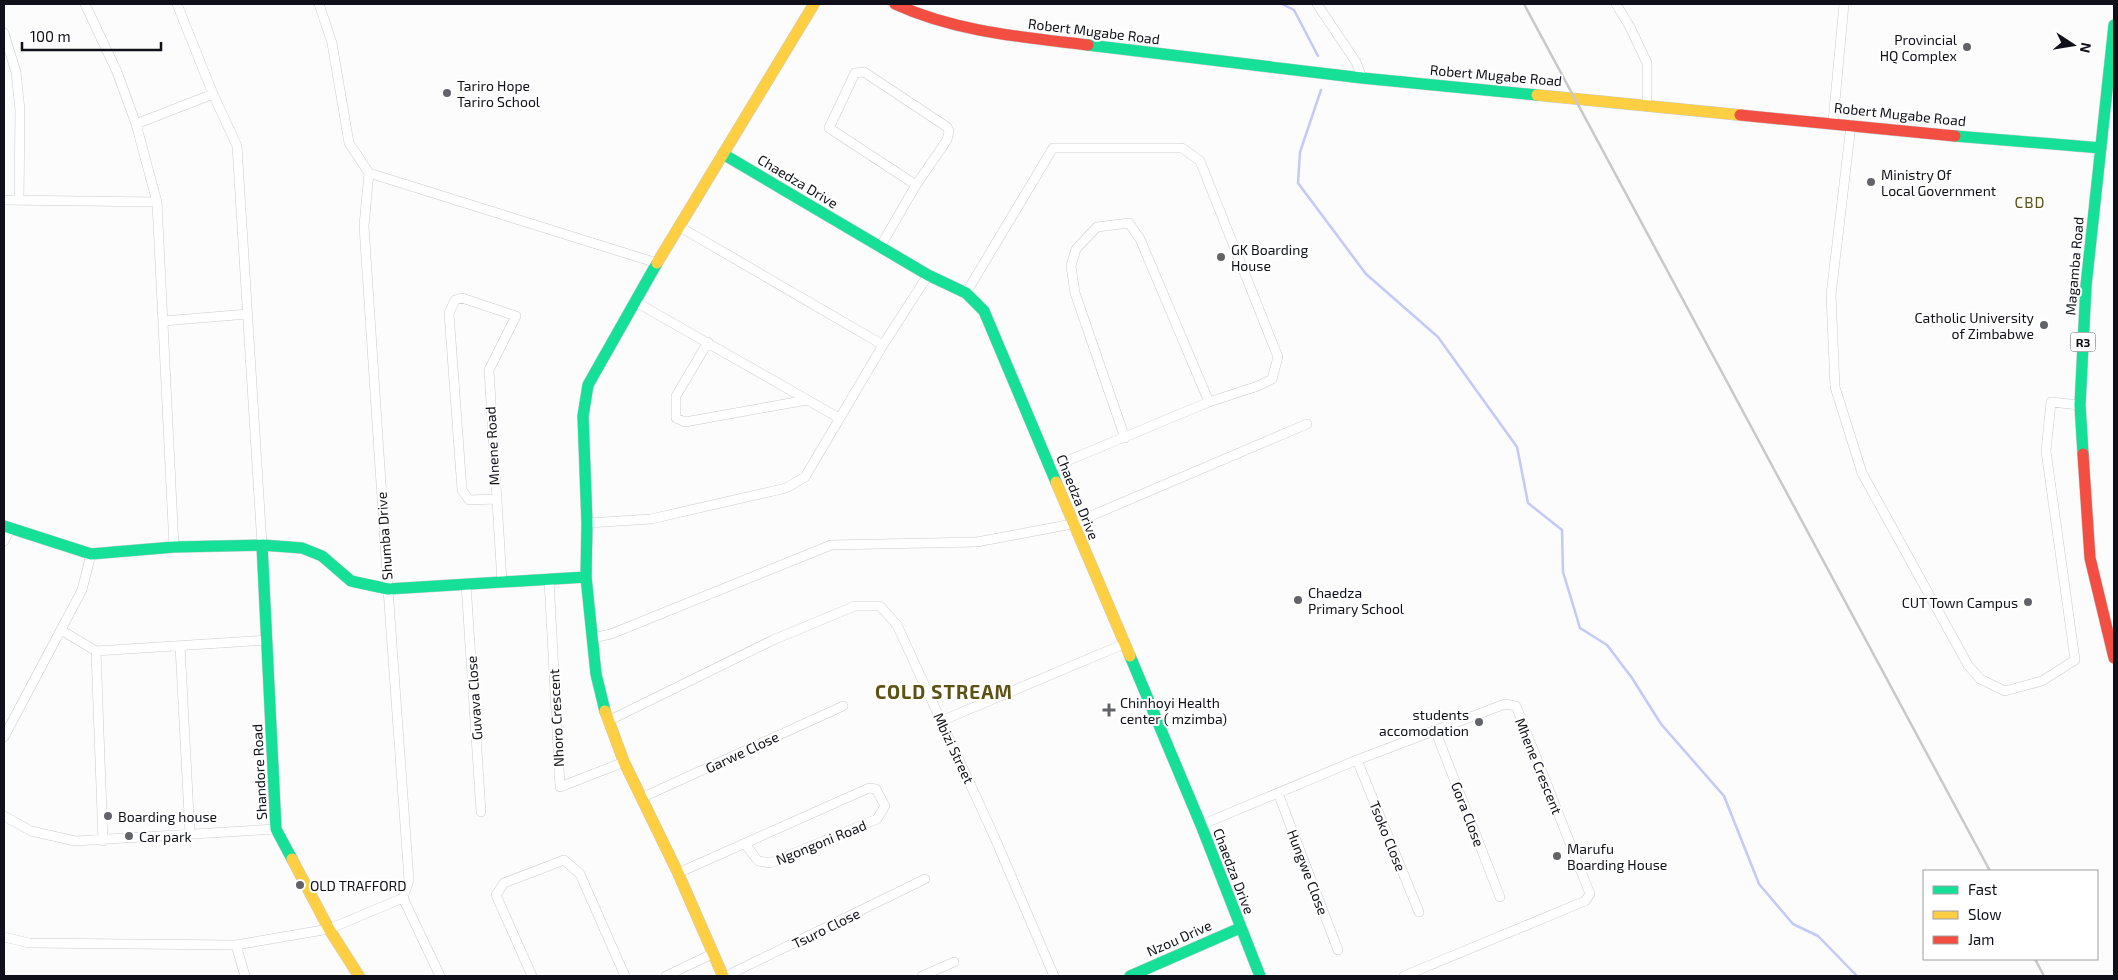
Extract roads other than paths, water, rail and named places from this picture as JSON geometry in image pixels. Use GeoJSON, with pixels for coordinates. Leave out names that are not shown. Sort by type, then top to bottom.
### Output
{"type":"FeatureCollection","features":[{"type":"Feature","properties":{"kind":"main road"},"geometry":{"type":"LineString","coordinates":[[724,976],[712,954],[678,873],[624,762],[608,721],[596,674],[586,577],[587,523],[583,416],[588,385],[634,301],[680,228],[814,4]]}},
{"type":"Feature","properties":{"kind":"main road","name":"Robert Mugabe Road"},"geometry":{"type":"LineString","coordinates":[[895,4],[908,10],[986,33],[1362,78],[2101,148]]}},
{"type":"Feature","properties":{"kind":"main road","name":"Magamba Road"},"geometry":{"type":"LineString","coordinates":[[2114,25],[2109,113],[2101,148],[2086,286],[2080,405],[2090,558],[2114,658]]}},
{"type":"Feature","properties":{"kind":"main road","name":"Chaedza Drive"},"geometry":{"type":"LineString","coordinates":[[723,154],[928,275],[966,293],[984,311],[1072,524],[1201,825],[1260,976]]}},
{"type":"Feature","properties":{"kind":"main road"},"geometry":{"type":"LineString","coordinates":[[7,527],[91,554],[174,547],[262,545],[302,548],[322,556],[351,581],[388,589],[586,577]]}},
{"type":"Feature","properties":{"kind":"main road","name":"Shandore Road"},"geometry":{"type":"LineString","coordinates":[[262,545],[276,829],[329,928],[359,976]]}},
{"type":"Feature","properties":{"kind":"main road","name":"Nzou Drive"},"geometry":{"type":"LineString","coordinates":[[1130,976],[1240,928]]}},
{"type":"Feature","properties":{"kind":"street"},"geometry":{"type":"LineString","coordinates":[[85,4],[117,72],[136,124],[157,202],[174,547]]}},
{"type":"Feature","properties":{"kind":"street"},"geometry":{"type":"LineString","coordinates":[[177,4],[213,94],[237,146],[262,545]]}},
{"type":"Feature","properties":{"kind":"street"},"geometry":{"type":"LineString","coordinates":[[319,4],[332,43],[349,143],[369,173],[657,263]]}},
{"type":"Feature","properties":{"kind":"street"},"geometry":{"type":"LineString","coordinates":[[1317,4],[1356,62],[1362,78]]}},
{"type":"Feature","properties":{"kind":"street"},"geometry":{"type":"LineString","coordinates":[[1616,4],[1630,27],[1647,63],[1647,104]]}},
{"type":"Feature","properties":{"kind":"street"},"geometry":{"type":"LineString","coordinates":[[1833,122],[1844,4]]}},
{"type":"Feature","properties":{"kind":"street"},"geometry":{"type":"LineString","coordinates":[[4,33],[16,72],[19,100],[19,200]]}},
{"type":"Feature","properties":{"kind":"street"},"geometry":{"type":"LineString","coordinates":[[880,247],[916,185],[947,140],[949,131],[947,127],[864,72],[855,73],[829,128],[916,185]]}},
{"type":"Feature","properties":{"kind":"street"},"geometry":{"type":"LineString","coordinates":[[136,124],[213,94]]}},
{"type":"Feature","properties":{"kind":"street"},"geometry":{"type":"LineString","coordinates":[[1851,125],[1831,295],[1835,387],[1862,473],[1968,665],[1980,679],[2005,691],[2042,681],[2075,660],[2046,451],[2050,402],[2080,405]]}},
{"type":"Feature","properties":{"kind":"street"},"geometry":{"type":"LineString","coordinates":[[966,293],[1053,148],[1182,148],[1200,161],[1278,357],[1272,379],[1258,386],[1209,402],[1050,468]]}},
{"type":"Feature","properties":{"kind":"street","name":"Shumba Drive"},"geometry":{"type":"LineString","coordinates":[[369,173],[364,226],[409,880],[403,898]]}},
{"type":"Feature","properties":{"kind":"street"},"geometry":{"type":"LineString","coordinates":[[4,200],[157,202]]}},
{"type":"Feature","properties":{"kind":"street"},"geometry":{"type":"LineString","coordinates":[[1125,438],[1075,293],[1071,266],[1076,249],[1097,227],[1129,223],[1140,239],[1209,402]]}},
{"type":"Feature","properties":{"kind":"street"},"geometry":{"type":"LineString","coordinates":[[680,228],[883,345]]}},
{"type":"Feature","properties":{"kind":"street"},"geometry":{"type":"LineString","coordinates":[[587,523],[651,519],[786,488],[805,477],[883,345],[928,275]]}},
{"type":"Feature","properties":{"kind":"street","name":"Mnene Road"},"geometry":{"type":"LineString","coordinates":[[496,499],[470,500],[462,490],[449,313],[455,300],[462,298],[516,316],[489,370],[502,582]]}},
{"type":"Feature","properties":{"kind":"street"},"geometry":{"type":"LineString","coordinates":[[634,301],[839,418]]}},
{"type":"Feature","properties":{"kind":"street"},"geometry":{"type":"LineString","coordinates":[[163,321],[248,314]]}},
{"type":"Feature","properties":{"kind":"street"},"geometry":{"type":"LineString","coordinates":[[708,342],[676,396],[676,418],[685,422],[807,400]]}},
{"type":"Feature","properties":{"kind":"street"},"geometry":{"type":"LineString","coordinates":[[592,638],[611,634],[831,545],[977,542],[1072,524],[1307,424]]}},
{"type":"Feature","properties":{"kind":"street"},"geometry":{"type":"LineString","coordinates":[[4,540],[7,527]]}},
{"type":"Feature","properties":{"kind":"street"},"geometry":{"type":"LineString","coordinates":[[4,737],[82,590],[91,554]]}},
{"type":"Feature","properties":{"kind":"street","name":"Nhoro Crescent"},"geometry":{"type":"LineString","coordinates":[[549,580],[560,787],[624,762]]}},
{"type":"Feature","properties":{"kind":"street","name":"Guvava Close"},"geometry":{"type":"LineString","coordinates":[[466,584],[481,812]]}},
{"type":"Feature","properties":{"kind":"street","name":"Mbizi Street"},"geometry":{"type":"LineString","coordinates":[[608,721],[772,640],[855,606],[880,606],[898,625],[994,836],[1054,976]]}},
{"type":"Feature","properties":{"kind":"street"},"geometry":{"type":"LineString","coordinates":[[61,630],[96,651],[268,640]]}},
{"type":"Feature","properties":{"kind":"street"},"geometry":{"type":"LineString","coordinates":[[941,722],[1124,644]]}},
{"type":"Feature","properties":{"kind":"street"},"geometry":{"type":"LineString","coordinates":[[180,646],[190,834]]}},
{"type":"Feature","properties":{"kind":"street"},"geometry":{"type":"LineString","coordinates":[[96,651],[103,841]]}},
{"type":"Feature","properties":{"kind":"street","name":"Mhene Crescent"},"geometry":{"type":"LineString","coordinates":[[1201,825],[1357,760],[1435,730],[1505,704],[1516,706],[1590,894],[1585,901],[1404,976]]}},
{"type":"Feature","properties":{"kind":"street","name":"Garwe Close"},"geometry":{"type":"LineString","coordinates":[[641,798],[843,706]]}},
{"type":"Feature","properties":{"kind":"street","name":"Gora Close"},"geometry":{"type":"LineString","coordinates":[[1435,730],[1500,897]]}},
{"type":"Feature","properties":{"kind":"street","name":"Tsoko Close"},"geometry":{"type":"LineString","coordinates":[[1357,760],[1420,912]]}},
{"type":"Feature","properties":{"kind":"street","name":"Ngongoni Road"},"geometry":{"type":"LineString","coordinates":[[678,873],[868,788],[876,789],[885,806],[877,819],[770,863],[758,861],[745,844]]}},
{"type":"Feature","properties":{"kind":"street","name":"Hungwe Close"},"geometry":{"type":"LineString","coordinates":[[1278,793],[1338,950]]}},
{"type":"Feature","properties":{"kind":"street"},"geometry":{"type":"LineString","coordinates":[[4,816],[31,831],[75,841],[103,841],[276,829]]}},
{"type":"Feature","properties":{"kind":"street"},"geometry":{"type":"LineString","coordinates":[[532,976],[496,895],[504,883],[564,860],[580,874],[625,976]]}},
{"type":"Feature","properties":{"kind":"street","name":"Tsuro Close"},"geometry":{"type":"LineString","coordinates":[[724,976],[925,879]]}},
{"type":"Feature","properties":{"kind":"street"},"geometry":{"type":"LineString","coordinates":[[4,937],[29,943],[236,945],[329,928],[403,898],[440,976]]}},
{"type":"Feature","properties":{"kind":"street"},"geometry":{"type":"LineString","coordinates":[[236,945],[245,976]]}},
{"type":"Feature","properties":{"kind":"street"},"geometry":{"type":"LineString","coordinates":[[666,976],[712,954]]}},
{"type":"Feature","properties":{"kind":"street"},"geometry":{"type":"LineString","coordinates":[[922,976],[954,962]]}},
{"type":"Feature","properties":{"kind":"waterway"},"geometry":{"type":"LineString","coordinates":[[1282,4],[1294,10],[1318,56]]}},
{"type":"Feature","properties":{"kind":"waterway"},"geometry":{"type":"LineString","coordinates":[[1321,90],[1300,152],[1298,183],[1366,274],[1438,337],[1517,447],[1528,503],[1562,530],[1563,572],[1580,628],[1607,645],[1632,678],[1661,724],[1724,796],[1759,884],[1793,924],[1818,936],[1857,976]]}},
{"type":"Feature","properties":{"kind":"railway"},"geometry":{"type":"LineString","coordinates":[[1524,4],[1989,870]]}},
{"type":"Feature","properties":{"kind":"railway"},"geometry":{"type":"LineString","coordinates":[[2036,960],[2044,976]]}},
{"type":"Feature","properties":{"kind":"place","name":"Provincial HQ Complex"},"geometry":{"type":"Point","coordinates":[1967,47]}},
{"type":"Feature","properties":{"kind":"place","name":"Tariro Hope Tariro School"},"geometry":{"type":"Point","coordinates":[447,93]}},
{"type":"Feature","properties":{"kind":"place","name":"Ministry Of Local Government"},"geometry":{"type":"Point","coordinates":[1871,182]}},
{"type":"Feature","properties":{"kind":"place","name":"GK Boarding House"},"geometry":{"type":"Point","coordinates":[1221,257]}},
{"type":"Feature","properties":{"kind":"place","name":"Catholic University of Zimbabwe"},"geometry":{"type":"Point","coordinates":[2044,325]}},
{"type":"Feature","properties":{"kind":"place","name":"Chaedza Primary School"},"geometry":{"type":"Point","coordinates":[1298,600]}},
{"type":"Feature","properties":{"kind":"place","name":"CUT Town Campus"},"geometry":{"type":"Point","coordinates":[2028,602]}},
{"type":"Feature","properties":{"kind":"place","name":"Chinhoyi Health center ( mzimba)"},"geometry":{"type":"Point","coordinates":[1109,710]}},
{"type":"Feature","properties":{"kind":"place","name":"students accomodation"},"geometry":{"type":"Point","coordinates":[1479,722]}},
{"type":"Feature","properties":{"kind":"place","name":"Boarding house"},"geometry":{"type":"Point","coordinates":[108,816]}},
{"type":"Feature","properties":{"kind":"place","name":"Car park"},"geometry":{"type":"Point","coordinates":[129,836]}},
{"type":"Feature","properties":{"kind":"place","name":"Marufu Boarding House"},"geometry":{"type":"Point","coordinates":[1557,856]}},
{"type":"Feature","properties":{"kind":"place","name":"OLD TRAFFORD"},"geometry":{"type":"Point","coordinates":[300,885]}},
{"type":"Feature","properties":{"kind":"district","name":"CBD"},"geometry":{"type":"Point","coordinates":[2030,202]}},
{"type":"Feature","properties":{"kind":"district","name":"COLD STREAM"},"geometry":{"type":"Point","coordinates":[944,691]}}]}
